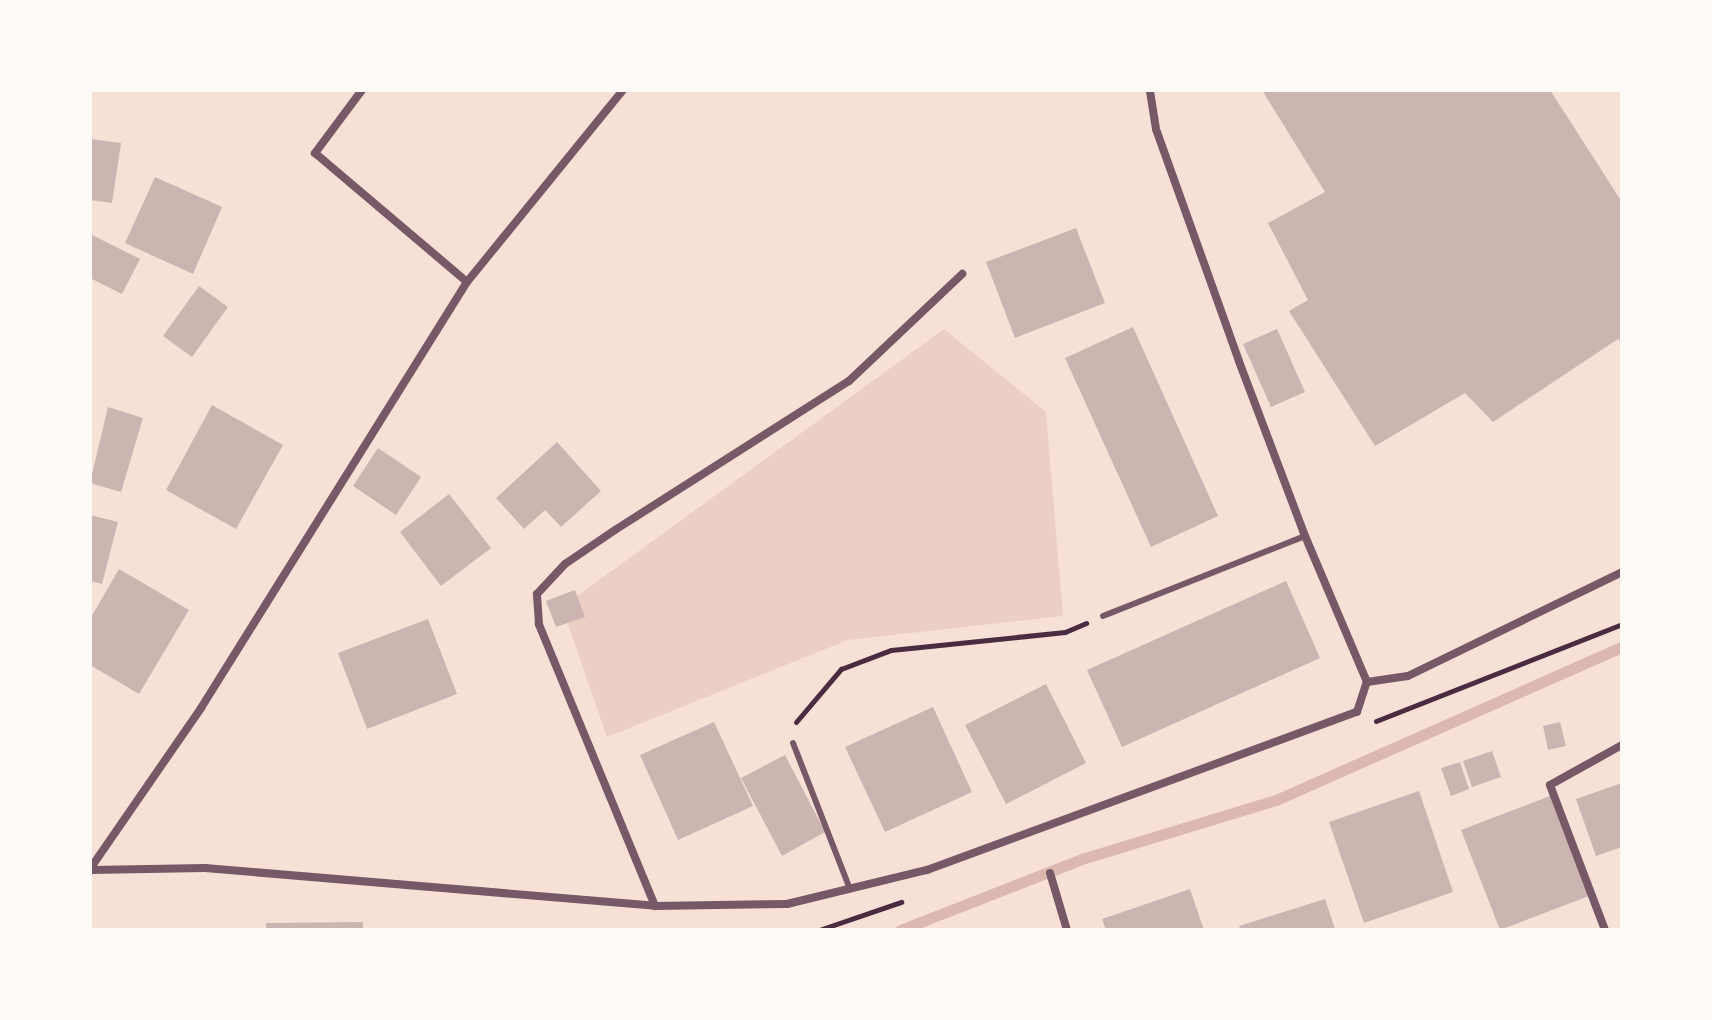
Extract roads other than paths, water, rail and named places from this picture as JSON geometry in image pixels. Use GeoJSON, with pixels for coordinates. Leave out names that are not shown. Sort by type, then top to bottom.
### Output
{"type":"FeatureCollection","features":[{"type":"Feature","properties":{"kind":"street"},"geometry":{"type":"LineString","coordinates":[[362,90],[315,153],[467,282]]}},
{"type":"Feature","properties":{"kind":"street"},"geometry":{"type":"LineString","coordinates":[[90,870],[201,708],[467,282],[623,90]]}},
{"type":"Feature","properties":{"kind":"street"},"geometry":{"type":"LineString","coordinates":[[90,870],[205,868],[655,906],[787,904],[927,870],[1357,712],[1367,682],[1305,536],[1156,129],[1150,90]]}},
{"type":"Feature","properties":{"kind":"street"},"geometry":{"type":"LineString","coordinates":[[655,906],[539,624],[537,594],[590,547],[741,446],[849,381],[962,274]]}},
{"type":"Feature","properties":{"kind":"street"},"geometry":{"type":"LineString","coordinates":[[1367,682],[1408,676],[1622,572]]}},
{"type":"Feature","properties":{"kind":"street"},"geometry":{"type":"LineString","coordinates":[[1605,930],[1550,785],[1622,745]]}},
{"type":"Feature","properties":{"kind":"street"},"geometry":{"type":"LineString","coordinates":[[1050,873],[1067,930]]}},
{"type":"Feature","properties":{"kind":"lane"},"geometry":{"type":"LineString","coordinates":[[1103,616],[1305,536]]}},
{"type":"Feature","properties":{"kind":"lane"},"geometry":{"type":"LineString","coordinates":[[793,743],[850,889]]}},
{"type":"Feature","properties":{"kind":"waterway"},"geometry":{"type":"LineString","coordinates":[[900,930],[1085,858],[1276,800],[1622,647]]}}]}
